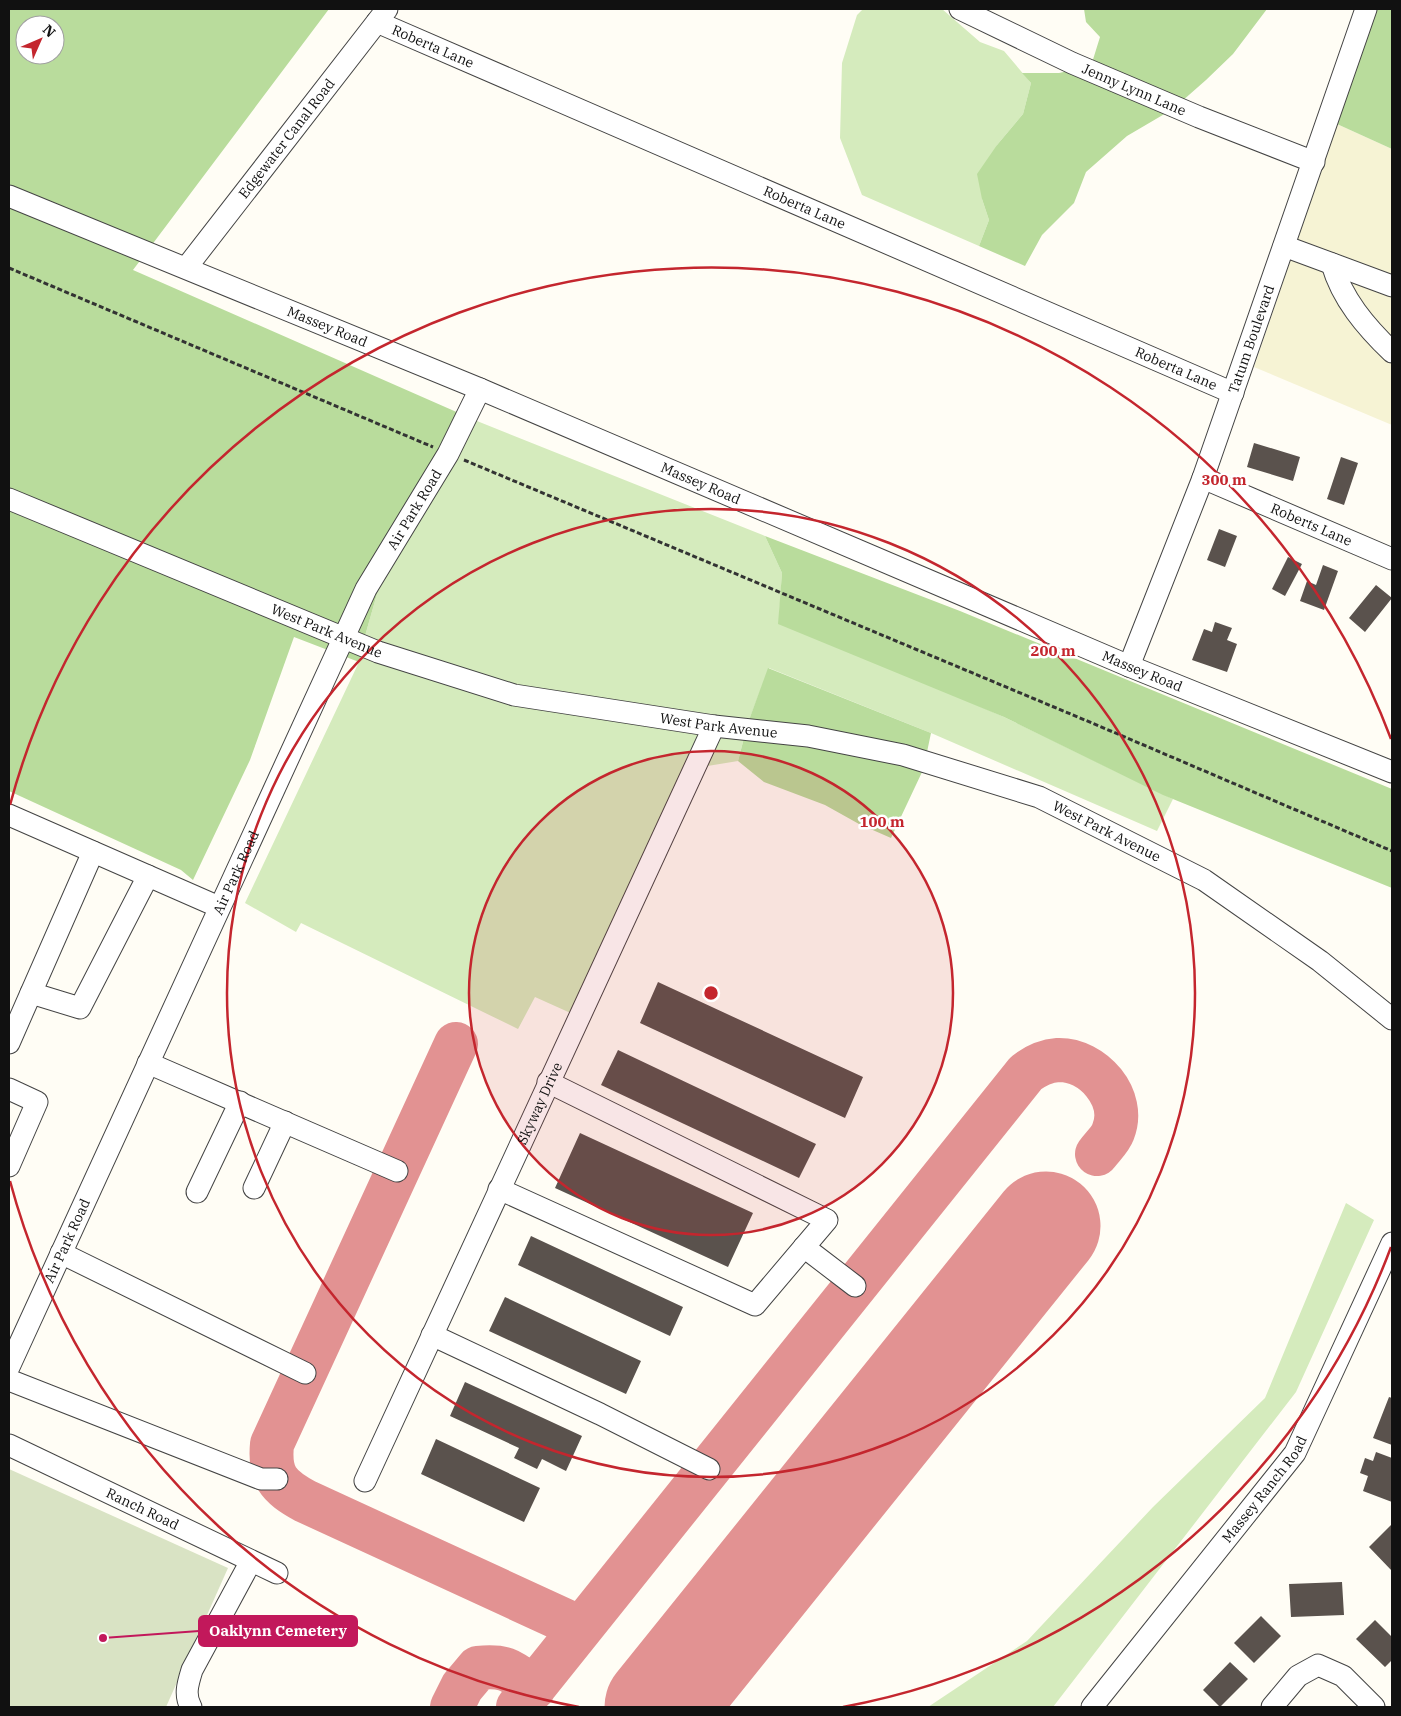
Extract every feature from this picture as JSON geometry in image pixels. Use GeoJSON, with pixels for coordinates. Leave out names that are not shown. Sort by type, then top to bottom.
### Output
{"type":"FeatureCollection","features":[{"type":"Feature","properties":{"kind":"street","name":"Jenny Lynn Lane"},"geometry":{"type":"LineString","coordinates":[[960,9],[1072,63],[1199,117],[1314,162]]}},
{"type":"Feature","properties":{"kind":"street","name":"Tatum Boulevard"},"geometry":{"type":"LineString","coordinates":[[1129,666],[1203,478],[1366,9]]}},
{"type":"Feature","properties":{"kind":"street","name":"Edgewater Canal Road"},"geometry":{"type":"LineString","coordinates":[[186,268],[382,15]]}},
{"type":"Feature","properties":{"kind":"street","name":"Roberta Lane"},"geometry":{"type":"LineString","coordinates":[[382,15],[1233,393]]}},
{"type":"Feature","properties":{"kind":"street","name":"Massey Road"},"geometry":{"type":"LineString","coordinates":[[9,196],[480,389],[1129,666],[1392,772]]}},
{"type":"Feature","properties":{"kind":"street"},"geometry":{"type":"LineString","coordinates":[[1284,246],[1392,286]]}},
{"type":"Feature","properties":{"kind":"street"},"geometry":{"type":"LineString","coordinates":[[1332,264],[1336,277],[1358,316],[1392,352]]}},
{"type":"Feature","properties":{"kind":"street","name":"Air Park Road"},"geometry":{"type":"LineString","coordinates":[[9,1367],[366,589],[448,454],[480,389]]}},
{"type":"Feature","properties":{"kind":"street","name":"Roberts Lane"},"geometry":{"type":"LineString","coordinates":[[1203,478],[1392,559]]}},
{"type":"Feature","properties":{"kind":"street","name":"West Park Avenue"},"geometry":{"type":"LineString","coordinates":[[9,499],[378,652],[514,695],[714,726],[808,736],[903,755],[1039,797],[1204,880],[1320,961],[1392,1019]]}},
{"type":"Feature","properties":{"kind":"street","name":"Skyway Drive"},"geometry":{"type":"LineString","coordinates":[[365,1481],[714,726]]}},
{"type":"Feature","properties":{"kind":"street"},"geometry":{"type":"LineString","coordinates":[[9,815],[219,907]]}},
{"type":"Feature","properties":{"kind":"street"},"geometry":{"type":"LineString","coordinates":[[9,1043],[93,852]]}},
{"type":"Feature","properties":{"kind":"street"},"geometry":{"type":"LineString","coordinates":[[31,993],[80,1008],[148,876]]}},
{"type":"Feature","properties":{"kind":"street"},"geometry":{"type":"LineString","coordinates":[[148,1063],[397,1172]]}},
{"type":"Feature","properties":{"kind":"street"},"geometry":{"type":"LineString","coordinates":[[499,1189],[756,1305],[826,1220],[548,1082]]}},
{"type":"Feature","properties":{"kind":"street"},"geometry":{"type":"LineString","coordinates":[[9,1089],[37,1102],[9,1166]]}},
{"type":"Feature","properties":{"kind":"street"},"geometry":{"type":"LineString","coordinates":[[197,1192],[240,1102]]}},
{"type":"Feature","properties":{"kind":"street"},"geometry":{"type":"LineString","coordinates":[[254,1188],[284,1122]]}},
{"type":"Feature","properties":{"kind":"street","name":"Massey Ranch Road"},"geometry":{"type":"LineString","coordinates":[[1092,1707],[1295,1453],[1392,1243]]}},
{"type":"Feature","properties":{"kind":"street"},"geometry":{"type":"LineString","coordinates":[[804,1247],[855,1286]]}},
{"type":"Feature","properties":{"kind":"street"},"geometry":{"type":"LineString","coordinates":[[61,1253],[305,1373]]}},
{"type":"Feature","properties":{"kind":"street"},"geometry":{"type":"LineString","coordinates":[[432,1335],[600,1414],[709,1469]]}},
{"type":"Feature","properties":{"kind":"street"},"geometry":{"type":"LineString","coordinates":[[9,1380],[261,1479],[276,1479]]}},
{"type":"Feature","properties":{"kind":"street","name":"Ranch Road"},"geometry":{"type":"LineString","coordinates":[[9,1445],[276,1573]]}},
{"type":"Feature","properties":{"kind":"street"},"geometry":{"type":"LineString","coordinates":[[191,1707],[188,1701],[187,1689],[192,1670],[251,1561]]}},
{"type":"Feature","properties":{"kind":"street"},"geometry":{"type":"LineString","coordinates":[[1272,1707],[1298,1676],[1318,1665],[1343,1676],[1374,1707]]}},
{"type":"Feature","properties":{"kind":"path"},"geometry":{"type":"LineString","coordinates":[[9,268],[1392,851]]}},
{"type":"Feature","properties":{"kind":"shaded area"},"geometry":{"type":"Polygon","coordinates":[[[1337,124],[1392,149],[1392,425],[1254,367],[1337,124]]]}},
{"type":"Feature","properties":{"kind":"green space"},"geometry":{"type":"Polygon","coordinates":[[[9,9],[329,9],[133,270],[477,421],[383,573],[365,636],[9,489],[9,9]]]}},
{"type":"Feature","properties":{"kind":"green space"},"geometry":{"type":"Polygon","coordinates":[[[863,9],[942,9],[980,42],[1004,51],[1031,83],[1023,114],[997,145],[982,199],[989,220],[979,246],[862,195],[840,138],[842,63],[857,15],[863,9]]]}},
{"type":"Feature","properties":{"kind":"green space"},"geometry":{"type":"Polygon","coordinates":[[[1084,9],[1267,9],[1233,54],[1206,80],[1173,109],[1127,136],[1086,172],[1074,203],[1042,235],[1025,266],[979,246],[989,220],[977,174],[997,145],[1023,114],[1031,83],[1022,73],[1059,73],[1091,66],[1100,37],[1086,22],[1084,9]]]}},
{"type":"Feature","properties":{"kind":"green space"},"geometry":{"type":"Polygon","coordinates":[[[1376,9],[1392,9],[1392,149],[1337,124],[1376,9]]]}},
{"type":"Feature","properties":{"kind":"green space"},"geometry":{"type":"Polygon","coordinates":[[[477,421],[765,536],[782,573],[779,618],[1004,717],[1173,799],[1157,831],[931,733],[769,668],[749,720],[517,686],[365,636],[383,573],[477,421]]]}},
{"type":"Feature","properties":{"kind":"green space"},"geometry":{"type":"Polygon","coordinates":[[[9,509],[361,655],[359,662],[294,637],[250,760],[193,880],[181,870],[9,791],[9,509]]]}},
{"type":"Feature","properties":{"kind":"green space"},"geometry":{"type":"Polygon","coordinates":[[[765,536],[960,611],[1392,789],[1392,888],[1163,795],[1004,717],[778,624],[782,573],[765,536]]]}},
{"type":"Feature","properties":{"kind":"green space"},"geometry":{"type":"Polygon","coordinates":[[[361,655],[744,738],[738,761],[683,770],[575,1015],[535,997],[518,1029],[301,923],[296,932],[245,903],[361,655]]]}},
{"type":"Feature","properties":{"kind":"green space"},"geometry":{"type":"Polygon","coordinates":[[[768,668],[931,733],[927,752],[749,720],[768,668]]]}},
{"type":"Feature","properties":{"kind":"green space"},"geometry":{"type":"Polygon","coordinates":[[[744,738],[806,744],[923,770],[891,838],[859,824],[825,805],[764,782],[738,761],[744,738]]]}},
{"type":"Feature","properties":{"kind":"green space"},"geometry":{"type":"Polygon","coordinates":[[[1346,1203],[1374,1220],[1296,1392],[1053,1707],[928,1707],[1027,1641],[1153,1507],[1265,1398],[1346,1203]]]}},
{"type":"Feature","properties":{"kind":"green space"},"geometry":{"type":"Polygon","coordinates":[[[9,1469],[228,1568],[166,1707],[9,1707],[9,1469]]]}},
{"type":"Feature","properties":{"kind":"building"},"geometry":{"type":"Polygon","coordinates":[[[1254,443],[1300,457],[1293,481],[1247,467],[1254,443]]]}},
{"type":"Feature","properties":{"kind":"building"},"geometry":{"type":"Polygon","coordinates":[[[1341,457],[1358,463],[1344,505],[1327,499],[1341,457]]]}},
{"type":"Feature","properties":{"kind":"building"},"geometry":{"type":"Polygon","coordinates":[[[1219,529],[1237,536],[1225,567],[1207,560],[1219,529]]]}},
{"type":"Feature","properties":{"kind":"building"},"geometry":{"type":"Polygon","coordinates":[[[1288,557],[1302,564],[1285,596],[1272,589],[1288,557]]]}},
{"type":"Feature","properties":{"kind":"building"},"geometry":{"type":"Polygon","coordinates":[[[1323,565],[1338,571],[1324,610],[1300,601],[1307,581],[1316,585],[1323,565]]]}},
{"type":"Feature","properties":{"kind":"building"},"geometry":{"type":"Polygon","coordinates":[[[1376,585],[1392,598],[1365,632],[1349,618],[1376,585]]]}},
{"type":"Feature","properties":{"kind":"building"},"geometry":{"type":"Polygon","coordinates":[[[1215,622],[1232,628],[1227,640],[1237,644],[1227,672],[1192,660],[1204,629],[1212,632],[1215,622]]]}},
{"type":"Feature","properties":{"kind":"building"},"geometry":{"type":"Polygon","coordinates":[[[658,982],[863,1077],[845,1118],[640,1023],[658,982]]]}},
{"type":"Feature","properties":{"kind":"building"},"geometry":{"type":"Polygon","coordinates":[[[618,1050],[816,1144],[799,1178],[601,1085],[618,1050]]]}},
{"type":"Feature","properties":{"kind":"building"},"geometry":{"type":"Polygon","coordinates":[[[580,1133],[753,1213],[728,1267],[555,1188],[580,1133]]]}},
{"type":"Feature","properties":{"kind":"building"},"geometry":{"type":"Polygon","coordinates":[[[531,1236],[683,1307],[670,1336],[518,1265],[531,1236]]]}},
{"type":"Feature","properties":{"kind":"building"},"geometry":{"type":"Polygon","coordinates":[[[505,1297],[641,1361],[626,1394],[489,1331],[505,1297]]]}},
{"type":"Feature","properties":{"kind":"building"},"geometry":{"type":"Polygon","coordinates":[[[465,1382],[582,1436],[566,1471],[542,1459],[537,1469],[514,1458],[519,1448],[450,1416],[465,1382]]]}},
{"type":"Feature","properties":{"kind":"building"},"geometry":{"type":"Polygon","coordinates":[[[1389,1397],[1392,1398],[1392,1445],[1373,1438],[1389,1397]]]}},
{"type":"Feature","properties":{"kind":"building"},"geometry":{"type":"Polygon","coordinates":[[[436,1439],[540,1488],[524,1522],[421,1474],[436,1439]]]}},
{"type":"Feature","properties":{"kind":"building"},"geometry":{"type":"Polygon","coordinates":[[[1376,1452],[1392,1458],[1392,1502],[1363,1491],[1368,1476],[1360,1473],[1365,1458],[1373,1461],[1376,1452]]]}},
{"type":"Feature","properties":{"kind":"building"},"geometry":{"type":"Polygon","coordinates":[[[1392,1524],[1392,1571],[1369,1547],[1392,1524]]]}},
{"type":"Feature","properties":{"kind":"building"},"geometry":{"type":"Polygon","coordinates":[[[1342,1582],[1344,1615],[1291,1617],[1289,1584],[1342,1582]]]}},
{"type":"Feature","properties":{"kind":"building"},"geometry":{"type":"Polygon","coordinates":[[[1261,1616],[1281,1636],[1254,1663],[1234,1643],[1261,1616]]]}},
{"type":"Feature","properties":{"kind":"building"},"geometry":{"type":"Polygon","coordinates":[[[1375,1620],[1392,1637],[1392,1660],[1385,1667],[1356,1639],[1375,1620]]]}},
{"type":"Feature","properties":{"kind":"building"},"geometry":{"type":"Polygon","coordinates":[[[1230,1662],[1248,1679],[1220,1707],[1203,1690],[1230,1662]]]}},
{"type":"Feature","properties":{"kind":"taxiway"},"geometry":{"type":"LineString","coordinates":[[456,1044],[272,1444],[272,1464],[277,1479],[282,1485],[305,1501],[581,1628]]}},
{"type":"Feature","properties":{"kind":"taxiway"},"geometry":{"type":"LineString","coordinates":[[518,1707],[1026,1073],[1049,1061],[1071,1061],[1094,1073],[1104,1083],[1111,1094],[1115,1106],[1116,1119],[1112,1135],[1097,1154]]}},
{"type":"Feature","properties":{"kind":"taxiway"},"geometry":{"type":"LineString","coordinates":[[452,1707],[462,1687],[478,1668],[496,1667],[508,1670],[534,1688]]}},
{"type":"Feature","properties":{"kind":"runway"},"geometry":{"type":"LineString","coordinates":[[659,1707],[1046,1226]]}},
{"type":"Feature","properties":{"kind":"place","name":"Oaklynn Cemetery"},"geometry":{"type":"Point","coordinates":[103,1638]}}]}
